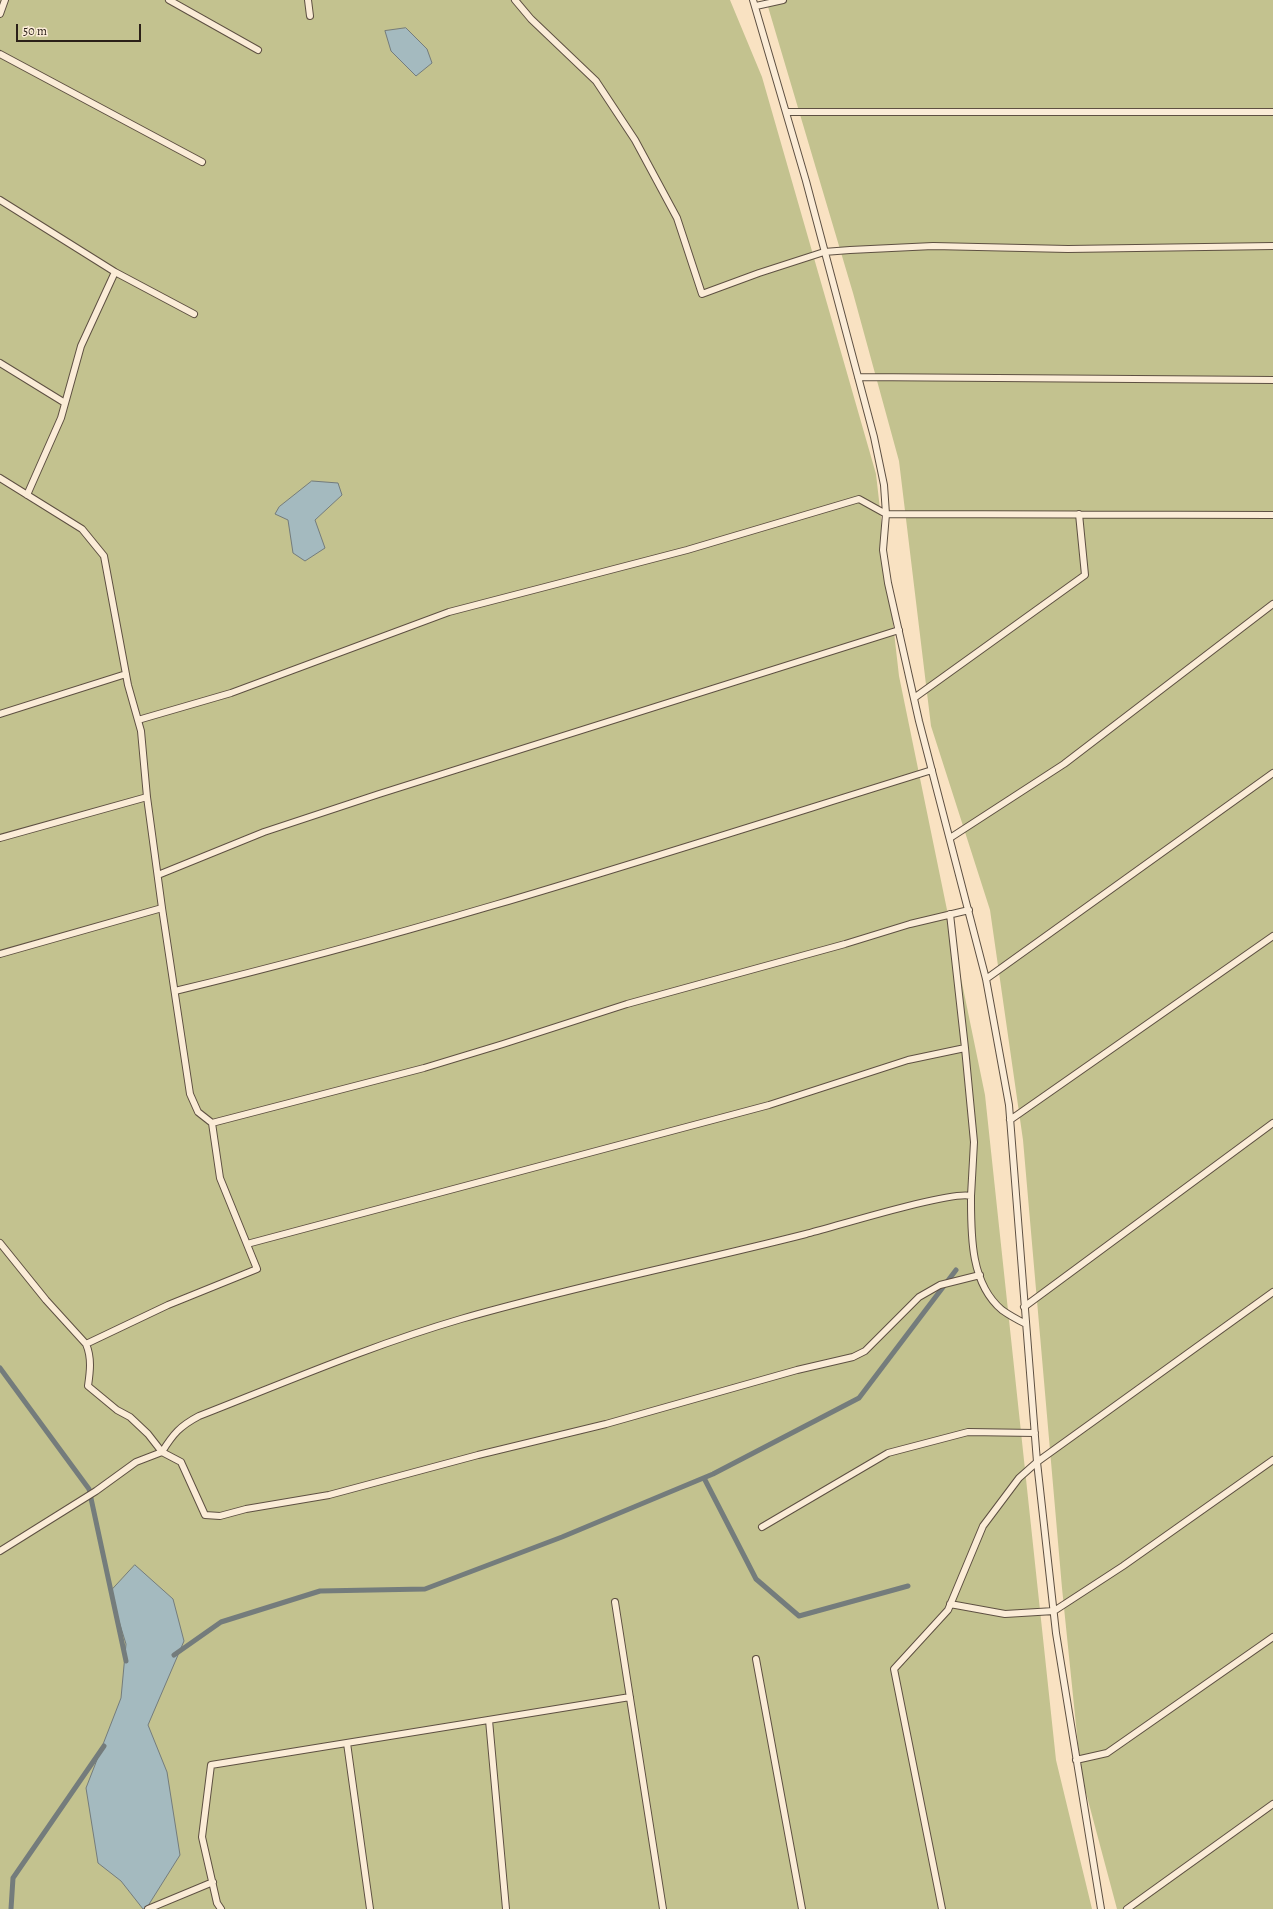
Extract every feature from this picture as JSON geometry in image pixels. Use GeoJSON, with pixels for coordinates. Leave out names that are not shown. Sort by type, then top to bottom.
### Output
{"type":"FeatureCollection","features":[{"type":"Feature","properties":{"kind":"lane"},"geometry":{"type":"LineString","coordinates":[[0,14],[5,0]]}},
{"type":"Feature","properties":{"kind":"lane"},"geometry":{"type":"LineString","coordinates":[[169,0],[258,50]]}},
{"type":"Feature","properties":{"kind":"lane"},"geometry":{"type":"LineString","coordinates":[[308,0],[310,16]]}},
{"type":"Feature","properties":{"kind":"lane"},"geometry":{"type":"LineString","coordinates":[[514,0],[531,19],[596,81],[635,140],[677,218],[702,294],[824,252],[933,246],[1068,249],[1273,246]]}},
{"type":"Feature","properties":{"kind":"lane"},"geometry":{"type":"LineString","coordinates":[[753,0],[806,181],[874,437],[884,485],[886,514],[883,550],[888,583],[914,698],[986,979],[1010,1120],[1034,1433],[1054,1611],[1076,1760],[1101,1909]]}},
{"type":"Feature","properties":{"kind":"lane"},"geometry":{"type":"LineString","coordinates":[[756,6],[784,0]]}},
{"type":"Feature","properties":{"kind":"lane"},"geometry":{"type":"LineString","coordinates":[[0,54],[202,162]]}},
{"type":"Feature","properties":{"kind":"lane"},"geometry":{"type":"LineString","coordinates":[[786,112],[1273,112]]}},
{"type":"Feature","properties":{"kind":"lane"},"geometry":{"type":"LineString","coordinates":[[0,200],[115,272],[194,314]]}},
{"type":"Feature","properties":{"kind":"lane"},"geometry":{"type":"LineString","coordinates":[[27,495],[61,418],[81,346],[115,272]]}},
{"type":"Feature","properties":{"kind":"lane"},"geometry":{"type":"LineString","coordinates":[[0,363],[65,403]]}},
{"type":"Feature","properties":{"kind":"lane"},"geometry":{"type":"LineString","coordinates":[[858,377],[1273,380]]}},
{"type":"Feature","properties":{"kind":"lane"},"geometry":{"type":"LineString","coordinates":[[0,478],[82,529],[104,556],[126,674],[141,731],[147,797],[190,1094],[198,1112],[212,1123],[220,1178],[257,1269],[168,1305],[86,1344]]}},
{"type":"Feature","properties":{"kind":"lane"},"geometry":{"type":"LineString","coordinates":[[138,720],[231,693],[449,612],[687,550],[859,499],[886,514],[1273,515]]}},
{"type":"Feature","properties":{"kind":"lane"},"geometry":{"type":"LineString","coordinates":[[914,698],[1085,575],[1079,514]]}},
{"type":"Feature","properties":{"kind":"lane"},"geometry":{"type":"LineString","coordinates":[[950,838],[1064,764],[1273,604]]}},
{"type":"Feature","properties":{"kind":"lane"},"geometry":{"type":"LineString","coordinates":[[158,875],[264,832],[364,798],[899,630]]}},
{"type":"Feature","properties":{"kind":"lane"},"geometry":{"type":"LineString","coordinates":[[0,714],[126,674]]}},
{"type":"Feature","properties":{"kind":"lane"},"geometry":{"type":"LineString","coordinates":[[175,991],[278,966],[474,911],[726,835],[932,770]]}},
{"type":"Feature","properties":{"kind":"lane"},"geometry":{"type":"LineString","coordinates":[[986,979],[1273,773]]}},
{"type":"Feature","properties":{"kind":"lane"},"geometry":{"type":"LineString","coordinates":[[0,838],[147,797]]}},
{"type":"Feature","properties":{"kind":"lane"},"geometry":{"type":"LineString","coordinates":[[0,954],[162,908]]}},
{"type":"Feature","properties":{"kind":"lane"},"geometry":{"type":"LineString","coordinates":[[212,1123],[424,1068],[627,1004],[968,910]]}},
{"type":"Feature","properties":{"kind":"lane"},"geometry":{"type":"LineString","coordinates":[[950,914],[974,1142],[971,1196],[971,1240],[980,1275],[988,1294],[1002,1310],[1026,1324]]}},
{"type":"Feature","properties":{"kind":"lane"},"geometry":{"type":"LineString","coordinates":[[1010,1120],[1273,936]]}},
{"type":"Feature","properties":{"kind":"lane"},"geometry":{"type":"LineString","coordinates":[[247,1244],[769,1105],[908,1060],[965,1048]]}},
{"type":"Feature","properties":{"kind":"lane"},"geometry":{"type":"LineString","coordinates":[[1024,1307],[1273,1123]]}},
{"type":"Feature","properties":{"kind":"lane"},"geometry":{"type":"LineString","coordinates":[[0,1551],[90,1495],[136,1462],[162,1452],[173,1434],[184,1424],[199,1416],[357,1354],[461,1319],[683,1262],[805,1234],[936,1200],[966,1194],[971,1196]]}},
{"type":"Feature","properties":{"kind":"lane"},"geometry":{"type":"LineString","coordinates":[[0,1243],[46,1300],[86,1344],[90,1352],[91,1368],[88,1386],[117,1410],[130,1417],[148,1434],[162,1452],[180,1462],[205,1516],[220,1516],[246,1509],[329,1495],[478,1455],[606,1424],[797,1370],[853,1357],[865,1351],[919,1297],[940,1285],[980,1275]]}},
{"type":"Feature","properties":{"kind":"lane"},"geometry":{"type":"LineString","coordinates":[[942,1909],[894,1669],[948,1610],[983,1526],[1019,1478],[1037,1462],[1273,1292]]}},
{"type":"Feature","properties":{"kind":"lane"},"geometry":{"type":"LineString","coordinates":[[762,1527],[888,1453],[968,1432],[1034,1433]]}},
{"type":"Feature","properties":{"kind":"lane"},"geometry":{"type":"LineString","coordinates":[[950,1604],[1005,1614],[1054,1611],[1123,1566],[1273,1460]]}},
{"type":"Feature","properties":{"kind":"lane"},"geometry":{"type":"LineString","coordinates":[[615,1602],[663,1909]]}},
{"type":"Feature","properties":{"kind":"lane"},"geometry":{"type":"LineString","coordinates":[[1076,1760],[1108,1753],[1273,1637]]}},
{"type":"Feature","properties":{"kind":"lane"},"geometry":{"type":"LineString","coordinates":[[756,1659],[802,1909]]}},
{"type":"Feature","properties":{"kind":"lane"},"geometry":{"type":"LineString","coordinates":[[221,1909],[217,1903],[202,1837],[211,1764],[630,1697]]}},
{"type":"Feature","properties":{"kind":"lane"},"geometry":{"type":"LineString","coordinates":[[489,1720],[506,1909]]}},
{"type":"Feature","properties":{"kind":"lane"},"geometry":{"type":"LineString","coordinates":[[347,1743],[370,1909]]}},
{"type":"Feature","properties":{"kind":"lane"},"geometry":{"type":"LineString","coordinates":[[1127,1909],[1273,1804]]}},
{"type":"Feature","properties":{"kind":"lane"},"geometry":{"type":"LineString","coordinates":[[148,1909],[213,1882]]}},
{"type":"Feature","properties":{"kind":"shaded area"},"geometry":{"type":"Polygon","coordinates":[[[0,0],[730,0],[762,77],[876,474],[899,676],[985,1095],[1056,1760],[1092,1909],[0,1909],[0,0]]]}},
{"type":"Feature","properties":{"kind":"shaded area"},"geometry":{"type":"Polygon","coordinates":[[[766,0],[1273,0],[1273,1909],[1117,1909],[1081,1774],[1062,1588],[1023,1140],[990,910],[931,726],[899,461],[853,293],[766,0]]]}},
{"type":"Feature","properties":{"kind":"water"},"geometry":{"type":"Polygon","coordinates":[[[406,28],[427,49],[432,63],[416,76],[391,51],[385,31],[406,28]]]}},
{"type":"Feature","properties":{"kind":"water"},"geometry":{"type":"Polygon","coordinates":[[[312,481],[338,483],[342,495],[315,520],[325,548],[305,561],[293,553],[288,520],[275,514],[279,507],[312,481]]]}},
{"type":"Feature","properties":{"kind":"water"},"geometry":{"type":"Polygon","coordinates":[[[135,1565],[173,1599],[184,1641],[148,1725],[167,1772],[180,1855],[146,1909],[143,1909],[121,1881],[98,1863],[86,1788],[121,1698],[126,1644],[110,1592],[135,1565]]]}},
{"type":"Feature","properties":{"kind":"waterway"},"geometry":{"type":"LineString","coordinates":[[174,1655],[221,1622],[320,1591],[425,1589],[562,1537],[713,1474],[859,1398],[956,1270]]}},
{"type":"Feature","properties":{"kind":"waterway"},"geometry":{"type":"LineString","coordinates":[[0,1368],[89,1489],[126,1661]]}},
{"type":"Feature","properties":{"kind":"waterway"},"geometry":{"type":"LineString","coordinates":[[704,1478],[756,1579],[799,1616],[908,1586]]}},
{"type":"Feature","properties":{"kind":"waterway"},"geometry":{"type":"LineString","coordinates":[[11,1909],[13,1878],[104,1746]]}}]}
